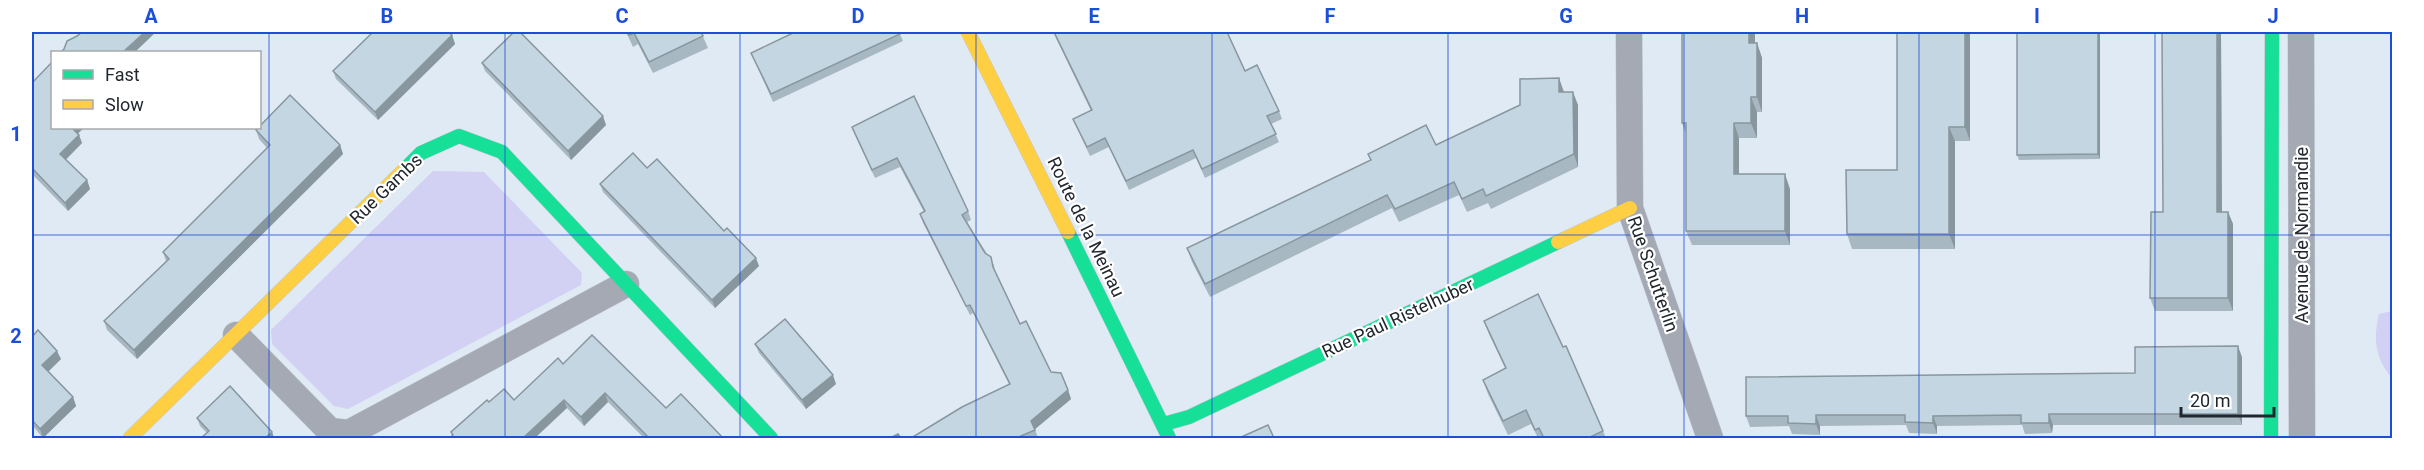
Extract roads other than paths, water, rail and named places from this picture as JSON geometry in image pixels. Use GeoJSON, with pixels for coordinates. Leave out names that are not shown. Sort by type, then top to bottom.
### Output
{"type":"FeatureCollection","features":[{"type":"Feature","properties":{"kind":"street","name":"Route de la Meinau"},"geometry":{"type":"LineString","coordinates":[[968,32],[1166,434]]}},
{"type":"Feature","properties":{"kind":"street","name":"Rue Schutterlin"},"geometry":{"type":"LineString","coordinates":[[1629,32],[1630,208],[1710,438]]}},
{"type":"Feature","properties":{"kind":"street","name":"Avenue de Normandie"},"geometry":{"type":"LineString","coordinates":[[2271,438],[2272,32]]}},
{"type":"Feature","properties":{"kind":"street","name":"Avenue de Normandie"},"geometry":{"type":"LineString","coordinates":[[2301,32],[2302,438]]}},
{"type":"Feature","properties":{"kind":"street","name":"Rue Gambs"},"geometry":{"type":"LineString","coordinates":[[130,438],[420,153],[459,136],[502,152],[771,438]]}},
{"type":"Feature","properties":{"kind":"street","name":"Rue Paul Ristelhuber"},"geometry":{"type":"LineString","coordinates":[[1166,434],[1189,417],[1630,208]]}},
{"type":"Feature","properties":{"kind":"street"},"geometry":{"type":"LineString","coordinates":[[236,335],[330,431],[349,433],[626,284]]}}]}
